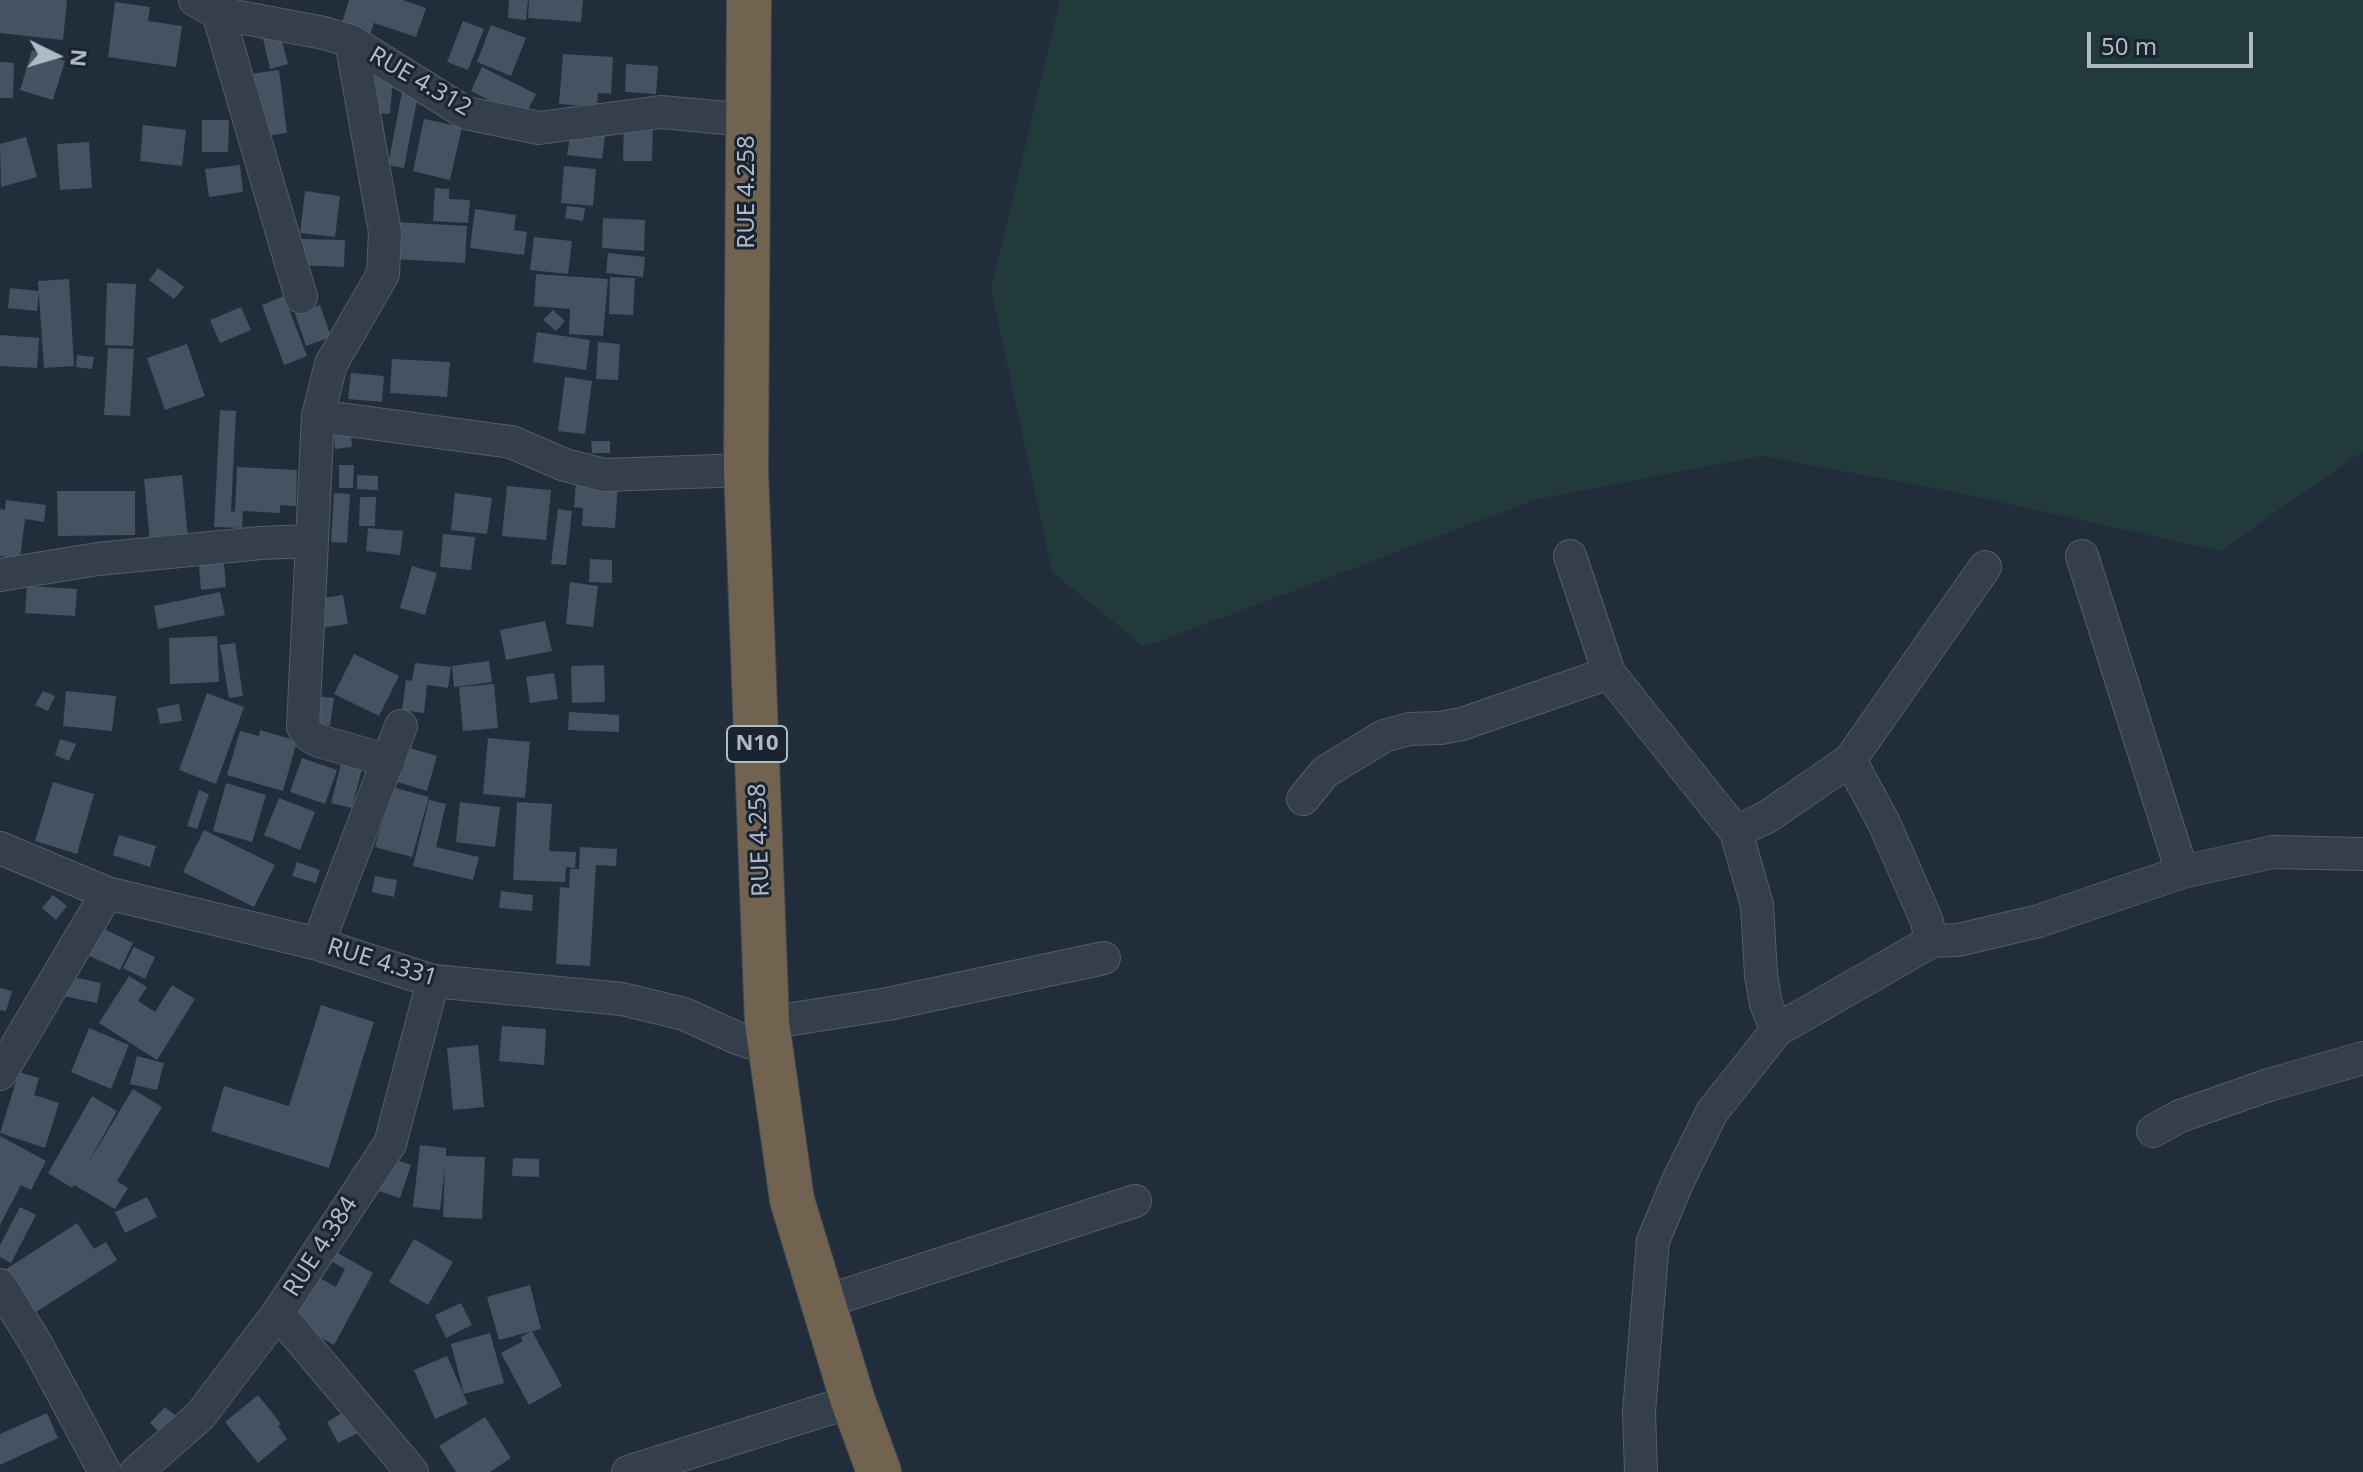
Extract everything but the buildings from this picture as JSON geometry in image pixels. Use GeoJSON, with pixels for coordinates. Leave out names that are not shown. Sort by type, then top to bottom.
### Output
{"type":"FeatureCollection","features":[{"type":"Feature","properties":{"kind":"highway","name":"RUE 4.258"},"geometry":{"type":"LineString","coordinates":[[749,0],[746,470],[769,1036],[792,1200],[821,1303],[879,1472]]}},
{"type":"Feature","properties":{"kind":"street","name":"RUE 4.312"},"geometry":{"type":"LineString","coordinates":[[206,7],[351,41],[466,113],[539,128],[661,112],[748,120]]}},
{"type":"Feature","properties":{"kind":"street"},"geometry":{"type":"LineString","coordinates":[[206,7],[301,297]]}},
{"type":"Feature","properties":{"kind":"street"},"geometry":{"type":"LineString","coordinates":[[351,41],[385,232],[383,274],[331,364],[318,416],[303,727],[319,741],[389,761]]}},
{"type":"Feature","properties":{"kind":"street"},"geometry":{"type":"LineString","coordinates":[[318,416],[511,442],[565,465],[604,475],[746,470]]}},
{"type":"Feature","properties":{"kind":"street"},"geometry":{"type":"LineString","coordinates":[[0,575],[98,559],[310,541]]}},
{"type":"Feature","properties":{"kind":"street"},"geometry":{"type":"LineString","coordinates":[[1570,556],[1609,673],[1736,832],[1757,905],[1761,975],[1766,1004],[1777,1030]]}},
{"type":"Feature","properties":{"kind":"street"},"geometry":{"type":"LineString","coordinates":[[2082,556],[2182,872]]}},
{"type":"Feature","properties":{"kind":"street"},"geometry":{"type":"LineString","coordinates":[[1736,832],[1767,817],[1850,760],[1985,567]]}},
{"type":"Feature","properties":{"kind":"street"},"geometry":{"type":"LineString","coordinates":[[1303,799],[1325,772],[1384,736],[1409,729],[1462,724],[1609,673]]}},
{"type":"Feature","properties":{"kind":"street"},"geometry":{"type":"LineString","coordinates":[[318,944],[401,726]]}},
{"type":"Feature","properties":{"kind":"street"},"geometry":{"type":"LineString","coordinates":[[1850,760],[1884,823],[1926,919],[1932,941]]}},
{"type":"Feature","properties":{"kind":"street","name":"RUE 4.331"},"geometry":{"type":"LineString","coordinates":[[0,848],[107,893],[318,944],[433,981],[622,999],[684,1014],[737,1038],[769,1036]]}},
{"type":"Feature","properties":{"kind":"street"},"geometry":{"type":"LineString","coordinates":[[1641,1472],[1639,1412],[1653,1241],[1712,1112],[1777,1030],[1932,941],[1958,940],[2039,921],[2182,872],[2273,852],[2363,854]]}},
{"type":"Feature","properties":{"kind":"street"},"geometry":{"type":"LineString","coordinates":[[0,1074],[107,893]]}},
{"type":"Feature","properties":{"kind":"street"},"geometry":{"type":"LineString","coordinates":[[769,1036],[888,1004],[1104,958]]}},
{"type":"Feature","properties":{"kind":"street","name":"RUE 4.384"},"geometry":{"type":"LineString","coordinates":[[136,1472],[200,1416],[278,1313],[390,1144],[433,981]]}},
{"type":"Feature","properties":{"kind":"street"},"geometry":{"type":"LineString","coordinates":[[2153,1131],[2195,1111],[2269,1085],[2363,1058]]}},
{"type":"Feature","properties":{"kind":"street"},"geometry":{"type":"LineString","coordinates":[[821,1303],[1135,1201]]}},
{"type":"Feature","properties":{"kind":"street"},"geometry":{"type":"LineString","coordinates":[[0,1285],[38,1347],[105,1472]]}},
{"type":"Feature","properties":{"kind":"street"},"geometry":{"type":"LineString","coordinates":[[278,1313],[412,1472]]}},
{"type":"Feature","properties":{"kind":"street"},"geometry":{"type":"LineString","coordinates":[[628,1472],[853,1401]]}},
{"type":"Feature","properties":{"kind":"green space"},"geometry":{"type":"Polygon","coordinates":[[[1060,0],[2363,0],[2363,451],[2220,551],[1955,492],[1761,456],[1538,499],[1144,647],[1052,572],[991,289],[1060,0]]]}}]}
